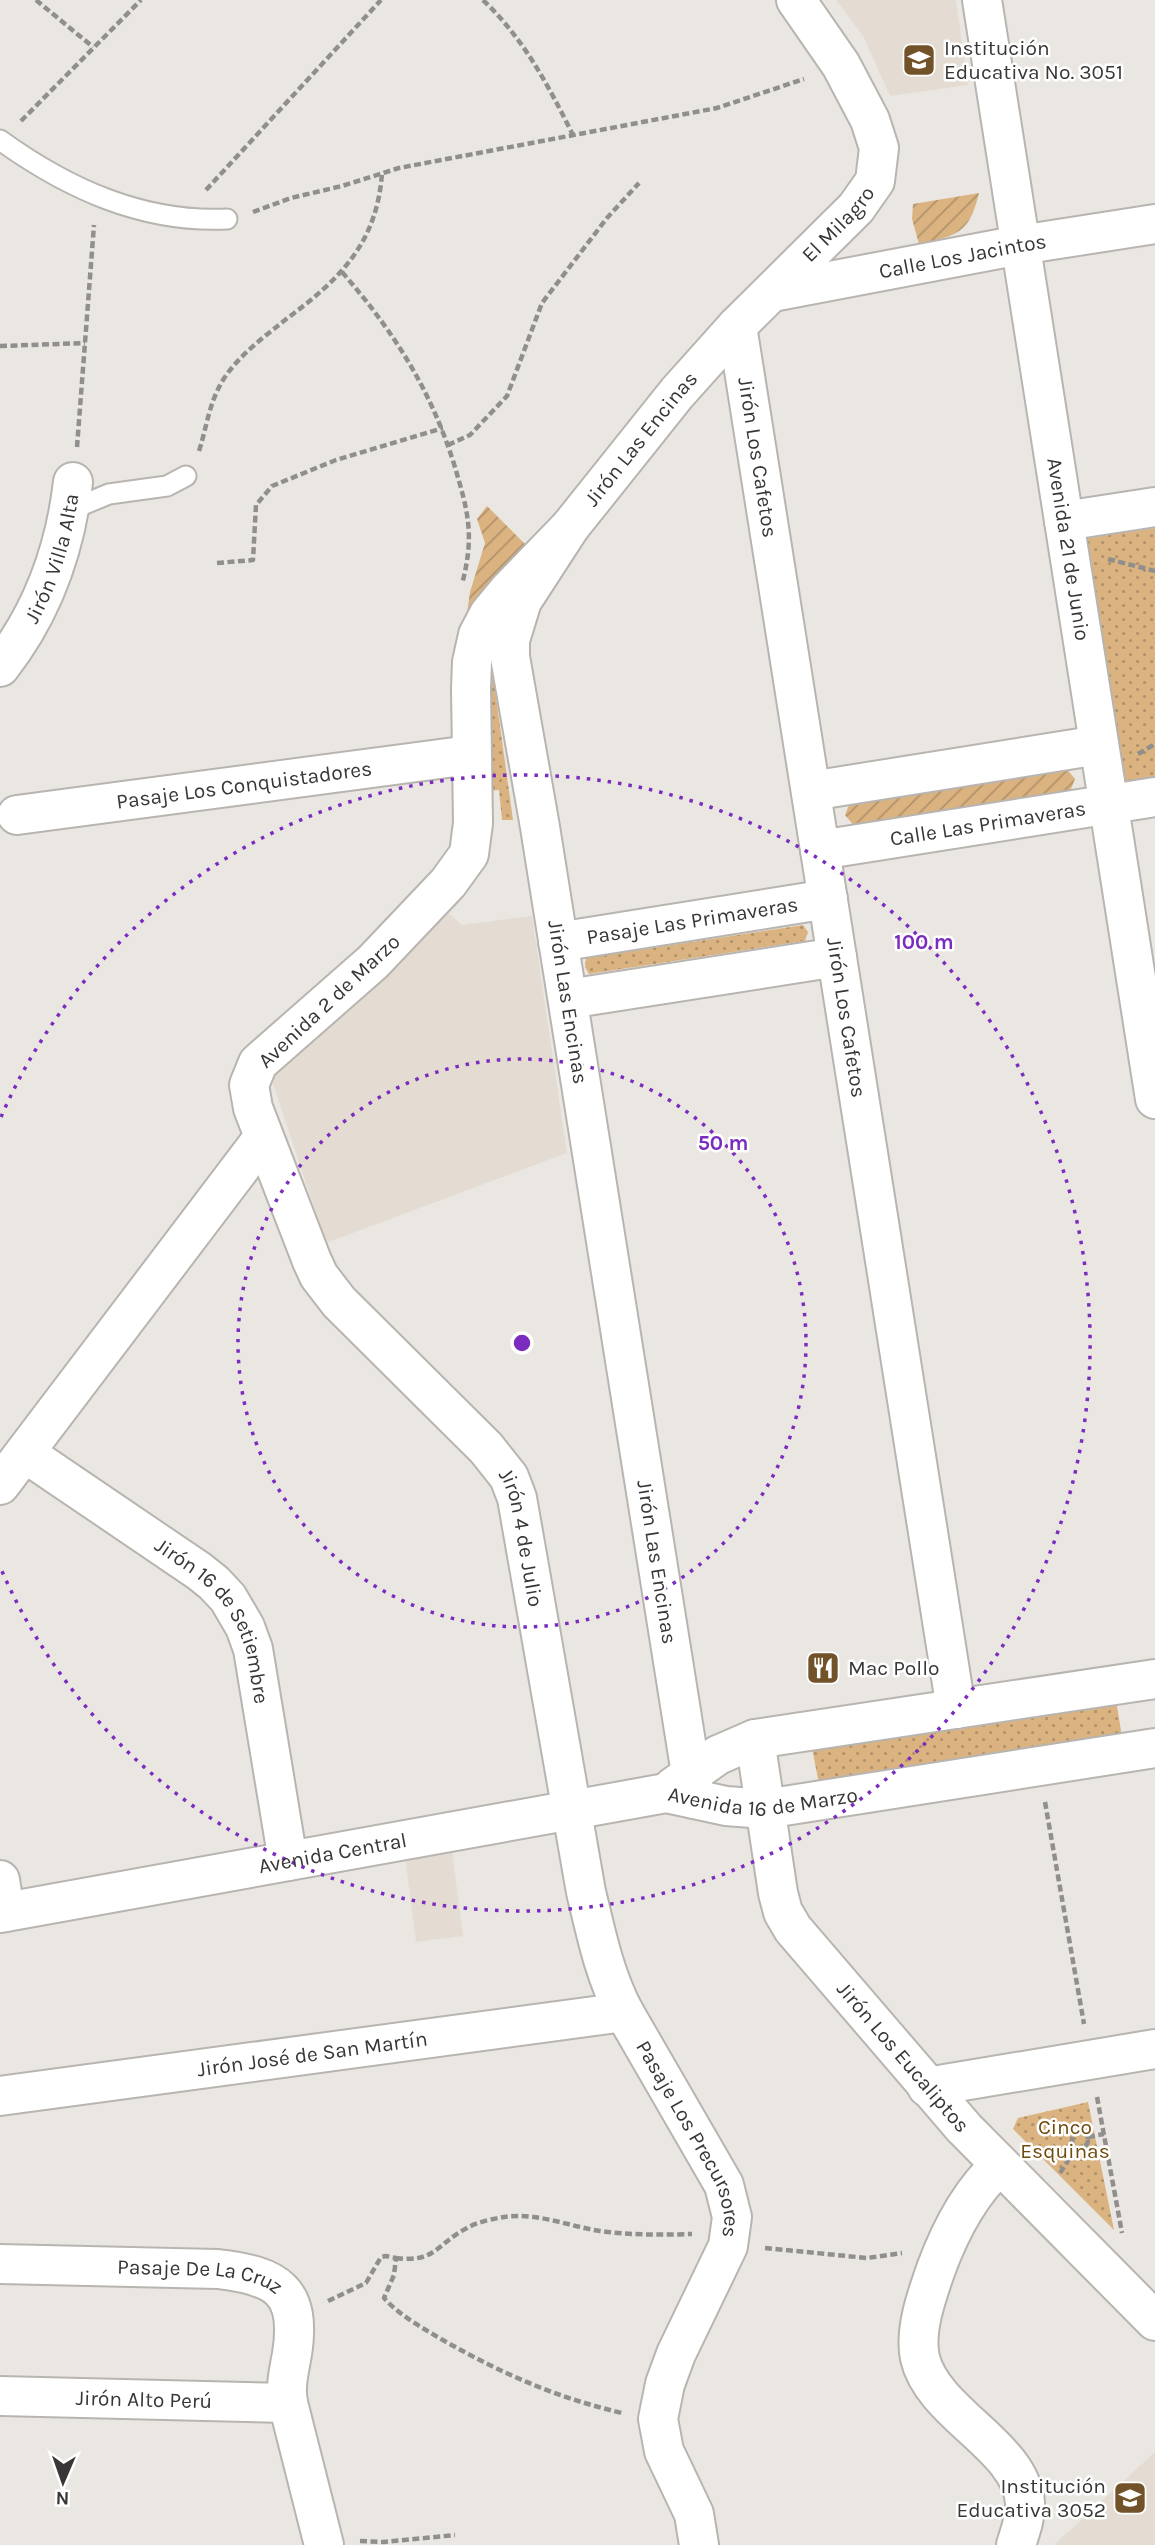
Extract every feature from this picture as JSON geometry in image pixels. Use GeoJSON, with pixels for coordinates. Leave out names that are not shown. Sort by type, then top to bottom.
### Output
{"type":"FeatureCollection","features":[{"type":"Feature","properties":{"kind":"street","name":"El Milagro"},"geometry":{"type":"LineString","coordinates":[[772,292],[856,208],[875,181],[879,159],[870,120],[841,65],[796,0]]}},
{"type":"Feature","properties":{"kind":"street","name":"Avenida 21 de Junio"},"geometry":{"type":"LineString","coordinates":[[982,0],[1154,1090]]}},
{"type":"Feature","properties":{"kind":"street","name":"Calle Los Jacintos"},"geometry":{"type":"LineString","coordinates":[[772,292],[1020,245],[1155,224]]}},
{"type":"Feature","properties":{"kind":"street","name":"Jirón Las Encinas"},"geometry":{"type":"LineString","coordinates":[[684,1789],[568,999],[510,657],[510,640],[522,601],[570,527],[677,393],[737,326],[772,292]]}},
{"type":"Feature","properties":{"kind":"street","name":"Jirón Los Cafetos"},"geometry":{"type":"LineString","coordinates":[[737,326],[956,1709]]}},
{"type":"Feature","properties":{"kind":"street","name":"Jirón Villa Alta"},"geometry":{"type":"LineString","coordinates":[[0,667],[36,614],[58,559],[72,496]]}},
{"type":"Feature","properties":{"kind":"street"},"geometry":{"type":"LineString","coordinates":[[1064,521],[1155,507]]}},
{"type":"Feature","properties":{"kind":"street","name":"Avenida 2 de Marzo"},"geometry":{"type":"LineString","coordinates":[[263,1138],[249,1096],[249,1085],[258,1063],[373,962],[448,883],[469,854],[473,823],[470,755],[472,662],[478,635],[489,614],[508,591],[570,527]]}},
{"type":"Feature","properties":{"kind":"street"},"geometry":{"type":"LineString","coordinates":[[811,791],[1099,745]]}},
{"type":"Feature","properties":{"kind":"street","name":"Pasaje Los Conquistadores"},"geometry":{"type":"LineString","coordinates":[[16,815],[470,755]]}},
{"type":"Feature","properties":{"kind":"street","name":"Calle Las Primaveras"},"geometry":{"type":"LineString","coordinates":[[820,850],[1155,797]]}},
{"type":"Feature","properties":{"kind":"street","name":"Pasaje Las Primaveras"},"geometry":{"type":"LineString","coordinates":[[558,942],[828,899]]}},
{"type":"Feature","properties":{"kind":"street"},"geometry":{"type":"LineString","coordinates":[[568,999],[837,957]]}},
{"type":"Feature","properties":{"kind":"street"},"geometry":{"type":"LineString","coordinates":[[0,1485],[263,1138]]}},
{"type":"Feature","properties":{"kind":"street","name":"Jirón 4 de Julio"},"geometry":{"type":"LineString","coordinates":[[263,1138],[319,1276],[339,1302],[486,1448],[509,1477],[514,1488],[586,1892],[600,1953],[624,2012]]}},
{"type":"Feature","properties":{"kind":"street","name":"Jirón 16 de Setiembre"},"geometry":{"type":"LineString","coordinates":[[25,1453],[199,1571],[214,1583],[237,1612],[253,1649],[288,1861]]}},
{"type":"Feature","properties":{"kind":"street","name":"Avenida 16 de Marzo"},"geometry":{"type":"LineString","coordinates":[[1155,1679],[755,1739],[718,1755],[684,1789],[726,1806],[765,1809],[1155,1748]]}},
{"type":"Feature","properties":{"kind":"street","name":"Jirón Los Eucaliptos"},"geometry":{"type":"LineString","coordinates":[[755,1739],[778,1894],[788,1920],[928,2087],[1000,2165],[1155,2321]]}},
{"type":"Feature","properties":{"kind":"street","name":"Avenida Central"},"geometry":{"type":"LineString","coordinates":[[2,1902],[288,1861],[684,1789]]}},
{"type":"Feature","properties":{"kind":"street","name":"Jirón José de San Martín"},"geometry":{"type":"LineString","coordinates":[[0,2096],[624,2012]]}},
{"type":"Feature","properties":{"kind":"street","name":"Pasaje Los Precursores"},"geometry":{"type":"LineString","coordinates":[[624,2012],[724,2185],[732,2217],[712,2237],[665,2384],[658,2418],[664,2451],[694,2514],[699,2545]]}},
{"type":"Feature","properties":{"kind":"street"},"geometry":{"type":"LineString","coordinates":[[928,2087],[1093,2076],[1155,2049]]}},
{"type":"Feature","properties":{"kind":"street"},"geometry":{"type":"LineString","coordinates":[[1000,2165],[972,2195],[941,2256],[922,2317],[920,2357],[936,2389],[1006,2462],[1020,2482],[1025,2512],[1016,2545]]}},
{"type":"Feature","properties":{"kind":"street","name":"Pasaje De La Cruz"},"geometry":{"type":"LineString","coordinates":[[0,2264],[204,2267],[245,2272],[268,2280],[279,2288],[291,2304],[294,2314],[295,2335],[287,2384],[288,2403],[324,2543]]}},
{"type":"Feature","properties":{"kind":"street","name":"Jirón Alto Perú"},"geometry":{"type":"LineString","coordinates":[[0,2396],[288,2403]]}},
{"type":"Feature","properties":{"kind":"lane"},"geometry":{"type":"LineString","coordinates":[[0,141],[42,168],[104,199],[141,211],[180,218],[227,219]]}},
{"type":"Feature","properties":{"kind":"lane"},"geometry":{"type":"LineString","coordinates":[[72,496],[167,486],[186,476]]}},
{"type":"Feature","properties":{"kind":"path"},"geometry":{"type":"LineString","coordinates":[[36,0],[93,47]]}},
{"type":"Feature","properties":{"kind":"path"},"geometry":{"type":"LineString","coordinates":[[16,126],[141,0]]}},
{"type":"Feature","properties":{"kind":"path"},"geometry":{"type":"LineString","coordinates":[[180,218],[381,0]]}},
{"type":"Feature","properties":{"kind":"path"},"geometry":{"type":"LineString","coordinates":[[484,0],[529,54],[573,135]]}},
{"type":"Feature","properties":{"kind":"path"},"geometry":{"type":"LineString","coordinates":[[227,219],[291,198],[420,163],[717,108],[782,88],[841,65]]}},
{"type":"Feature","properties":{"kind":"path"},"geometry":{"type":"LineString","coordinates":[[186,476],[195,465],[207,414],[224,378],[254,345],[329,286],[357,251],[377,208],[382,173]]}},
{"type":"Feature","properties":{"kind":"path"},"geometry":{"type":"LineString","coordinates":[[448,445],[470,435],[507,396],[542,303],[607,218],[639,183]]}},
{"type":"Feature","properties":{"kind":"path"},"geometry":{"type":"LineString","coordinates":[[72,496],[93,230],[104,199]]}},
{"type":"Feature","properties":{"kind":"path"},"geometry":{"type":"LineString","coordinates":[[342,272],[402,349],[443,428],[466,500],[470,548]]}},
{"type":"Feature","properties":{"kind":"path"},"geometry":{"type":"LineString","coordinates":[[0,346],[85,343]]}},
{"type":"Feature","properties":{"kind":"path"},"geometry":{"type":"LineString","coordinates":[[217,563],[253,560],[256,505],[272,486],[337,460],[443,428]]}},
{"type":"Feature","properties":{"kind":"path"},"geometry":{"type":"LineString","coordinates":[[1105,558],[1155,571]]}},
{"type":"Feature","properties":{"kind":"path"},"geometry":{"type":"LineString","coordinates":[[1135,756],[1155,744]]}},
{"type":"Feature","properties":{"kind":"path"},"geometry":{"type":"LineString","coordinates":[[1039,1766],[1124,2241]]}},
{"type":"Feature","properties":{"kind":"path"},"geometry":{"type":"LineString","coordinates":[[1088,2137],[1104,2134]]}},
{"type":"Feature","properties":{"kind":"path"},"geometry":{"type":"LineString","coordinates":[[294,2314],[352,2291],[369,2279],[381,2257],[420,2259],[430,2256],[469,2227],[504,2217],[530,2216],[598,2230],[643,2235],[712,2237],[821,2255],[867,2258],[908,2253]]}},
{"type":"Feature","properties":{"kind":"path"},"geometry":{"type":"LineString","coordinates":[[396,2258],[394,2275],[384,2298],[418,2325],[513,2378],[561,2396],[628,2414]]}},
{"type":"Feature","properties":{"kind":"path"},"geometry":{"type":"LineString","coordinates":[[324,2543],[384,2542],[455,2535]]}},
{"type":"Feature","properties":{"kind":"shaded area","name":"Institución Educativa No. 3051"},"geometry":{"type":"Polygon","coordinates":[[[836,0],[956,0],[968,85],[890,96],[863,36],[836,0]]]}},
{"type":"Feature","properties":{"kind":"shaded area"},"geometry":{"type":"Polygon","coordinates":[[[443,908],[462,925],[532,916],[567,1153],[326,1243],[269,1072],[285,1057],[327,1029],[388,972],[443,908]]]}},
{"type":"Feature","properties":{"kind":"shaded area"},"geometry":{"type":"Polygon","coordinates":[[[452,1850],[463,1936],[416,1942],[405,1856],[452,1850]]]}},
{"type":"Feature","properties":{"kind":"shaded area","name":"Institución Educativa 3052"},"geometry":{"type":"Polygon","coordinates":[[[1155,2452],[1155,2545],[1054,2545],[1155,2452]]]}},
{"type":"Feature","properties":{"kind":"green space"},"geometry":{"type":"Polygon","coordinates":[[[979,193],[966,225],[952,235],[919,244],[912,219],[913,204],[979,193]]]}},
{"type":"Feature","properties":{"kind":"green space"},"geometry":{"type":"Polygon","coordinates":[[[487,506],[528,547],[465,627],[470,592],[485,543],[477,519],[487,506]]]}},
{"type":"Feature","properties":{"kind":"green space"},"geometry":{"type":"Polygon","coordinates":[[[1155,528],[1155,780],[1122,785],[1082,539],[1155,528]]]}},
{"type":"Feature","properties":{"kind":"green space"},"geometry":{"type":"Polygon","coordinates":[[[492,668],[513,820],[502,820],[499,790],[488,791],[487,692],[492,668]]]}},
{"type":"Feature","properties":{"kind":"green space"},"geometry":{"type":"Polygon","coordinates":[[[1065,767],[1075,779],[1069,794],[855,827],[845,815],[851,800],[1065,767]]]}},
{"type":"Feature","properties":{"kind":"green space"},"geometry":{"type":"Polygon","coordinates":[[[803,925],[808,932],[805,941],[589,974],[585,967],[586,958],[803,925]]]}},
{"type":"Feature","properties":{"kind":"green space"},"geometry":{"type":"Polygon","coordinates":[[[1116,1700],[1122,1737],[819,1784],[812,1748],[1116,1700]]]}},
{"type":"Feature","properties":{"kind":"green space","name":"Cinco Esquinas"},"geometry":{"type":"Polygon","coordinates":[[[1088,2102],[1114,2230],[1013,2129],[1018,2118],[1088,2102]]]}},
{"type":"Feature","properties":{"kind":"place","name":"Institución Educativa No. 3051"},"geometry":{"type":"Point","coordinates":[919,60]}},
{"type":"Feature","properties":{"kind":"place","name":"Mac Pollo"},"geometry":{"type":"Point","coordinates":[823,1668]}},
{"type":"Feature","properties":{"kind":"place","name":"Institución Educativa 3052"},"geometry":{"type":"Point","coordinates":[1130,2498]}}]}
